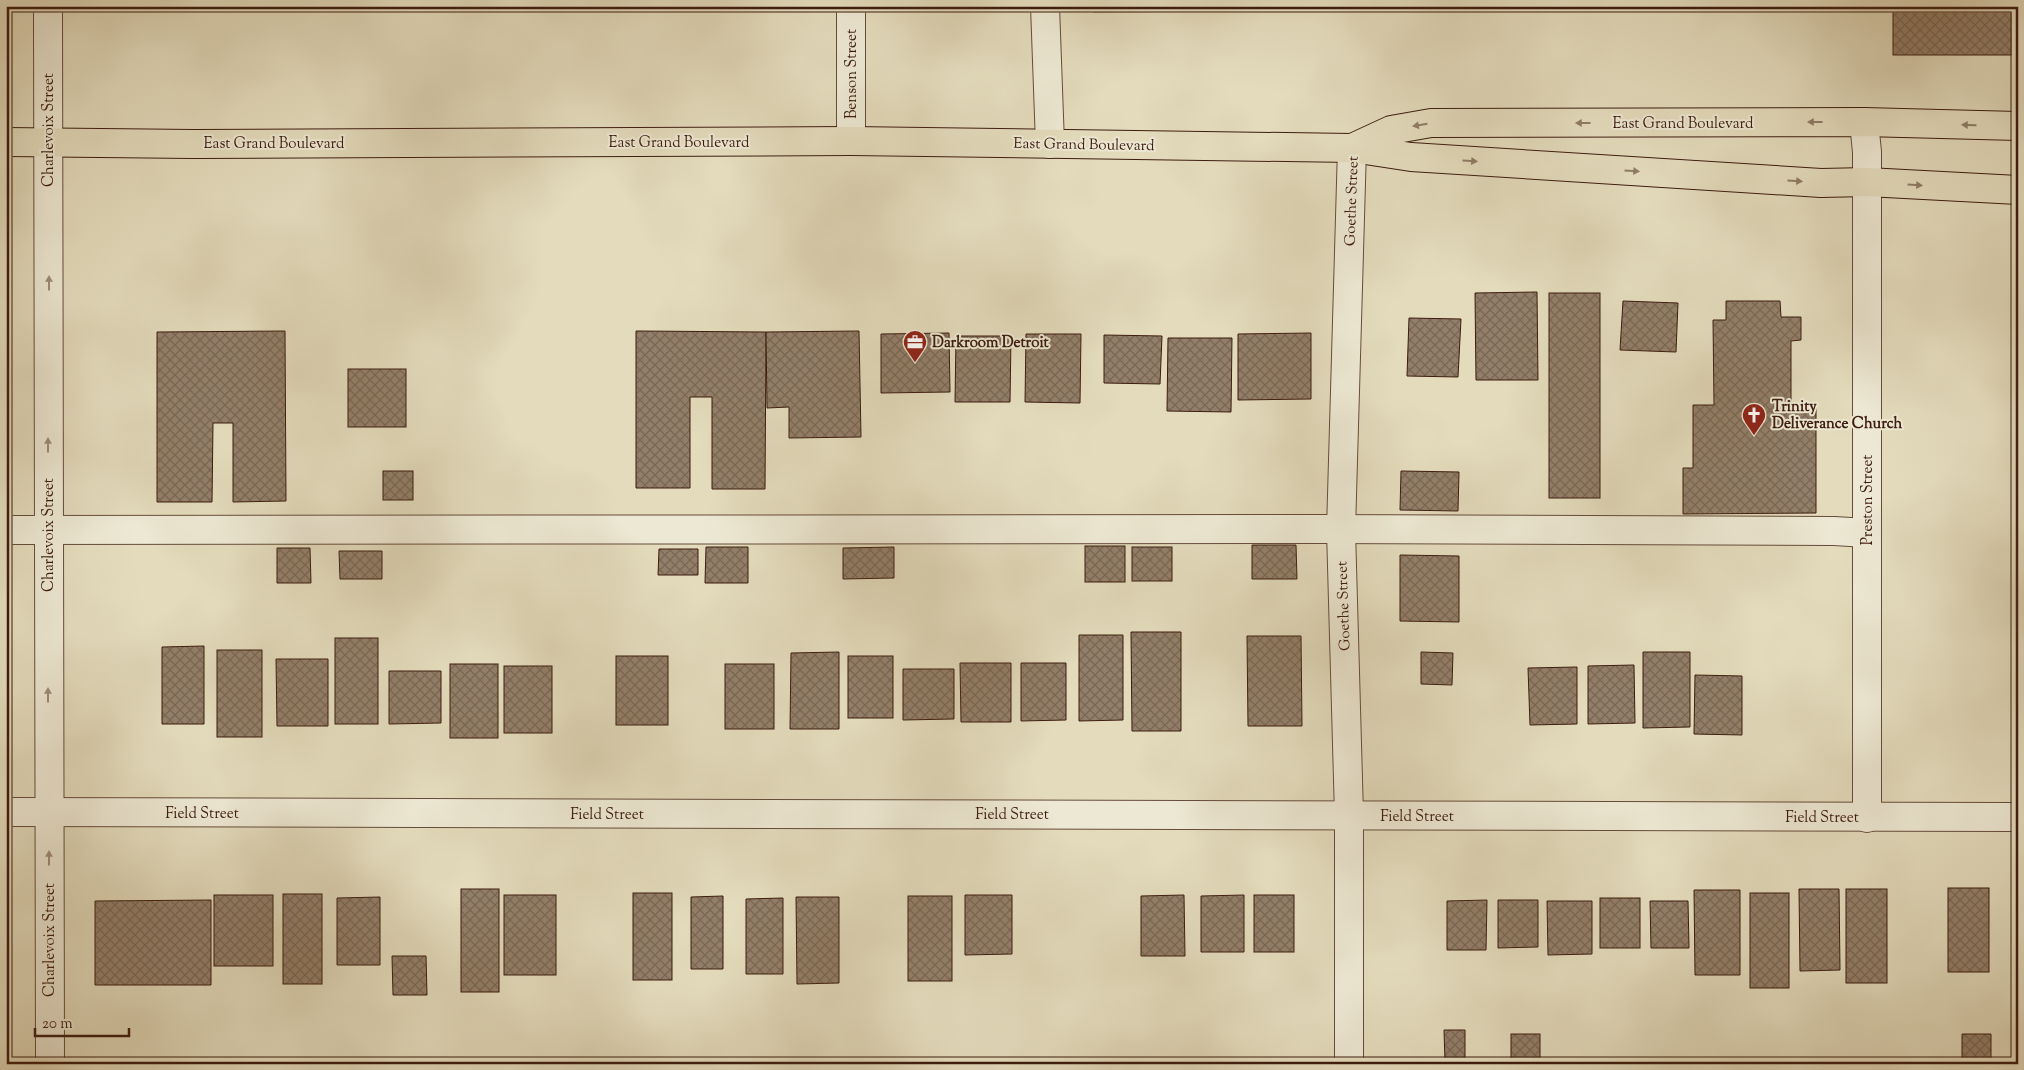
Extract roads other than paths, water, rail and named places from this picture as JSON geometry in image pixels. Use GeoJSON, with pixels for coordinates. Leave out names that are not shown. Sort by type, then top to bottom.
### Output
{"type":"FeatureCollection","features":[{"type":"Feature","properties":{"kind":"main road","name":"East Grand Boulevard"},"geometry":{"type":"LineString","coordinates":[[1352,148],[1391,130],[1431,123],[1864,122],[2018,126]]}},
{"type":"Feature","properties":{"kind":"main road","name":"East Grand Boulevard"},"geometry":{"type":"LineString","coordinates":[[6,142],[204,144],[851,141],[1352,148],[1411,157],[1821,183],[1866,182],[2018,190]]}},
{"type":"Feature","properties":{"kind":"street","name":"Charlevoix Street"},"geometry":{"type":"LineString","coordinates":[[48,6],[50,1064]]}},
{"type":"Feature","properties":{"kind":"street","name":"Benson Street"},"geometry":{"type":"LineString","coordinates":[[851,6],[851,141]]}},
{"type":"Feature","properties":{"kind":"street"},"geometry":{"type":"LineString","coordinates":[[1045,6],[1050,144]]}},
{"type":"Feature","properties":{"kind":"street","name":"Preston Street"},"geometry":{"type":"LineString","coordinates":[[1864,122],[1867,152],[1867,818]]}},
{"type":"Feature","properties":{"kind":"street","name":"Goethe Street"},"geometry":{"type":"LineString","coordinates":[[1349,1064],[1349,815],[1341,530],[1352,148]]}},
{"type":"Feature","properties":{"kind":"street"},"geometry":{"type":"LineString","coordinates":[[6,530],[1341,530],[1824,531],[1867,533]]}},
{"type":"Feature","properties":{"kind":"street","name":"Field Street"},"geometry":{"type":"LineString","coordinates":[[6,812],[2018,817]]}},
{"type":"Feature","properties":{"kind":"place","name":"Darkroom Detroit"},"geometry":{"type":"Point","coordinates":[915,363]}},
{"type":"Feature","properties":{"kind":"place","name":"Trinity Deliverance Church"},"geometry":{"type":"Point","coordinates":[1754,436]}}]}
